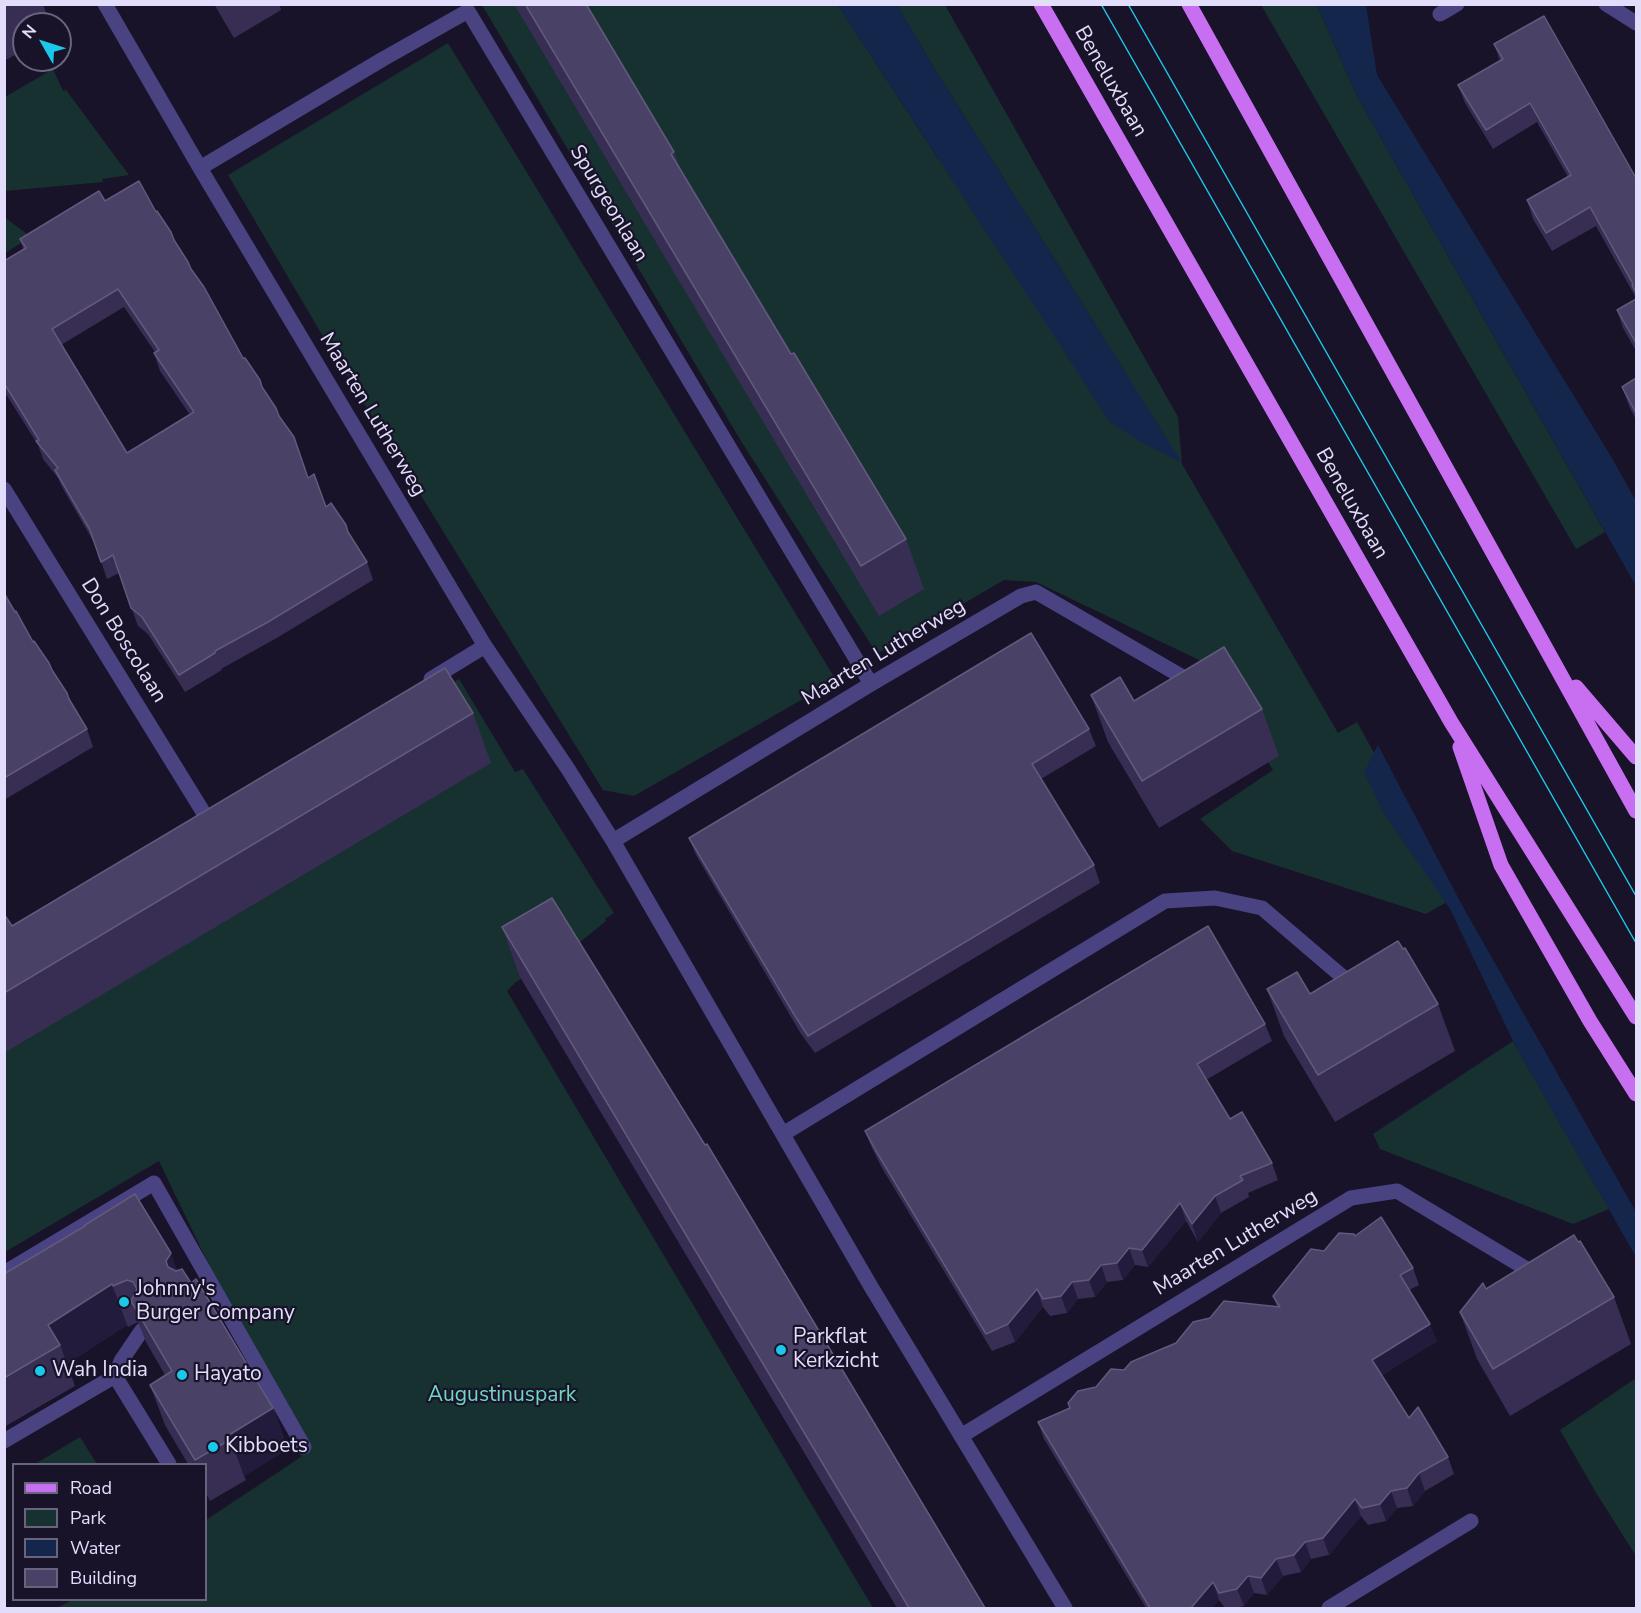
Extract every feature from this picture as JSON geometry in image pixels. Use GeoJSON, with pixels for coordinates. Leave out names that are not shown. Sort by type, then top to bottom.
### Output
{"type":"FeatureCollection","features":[{"type":"Feature","properties":{"kind":"main road","name":"Beneluxbaan"},"geometry":{"type":"LineString","coordinates":[[1041,4],[1451,722],[1636,1017]]}},
{"type":"Feature","properties":{"kind":"main road"},"geometry":{"type":"LineString","coordinates":[[1189,4],[1636,811]]}},
{"type":"Feature","properties":{"kind":"main road"},"geometry":{"type":"LineString","coordinates":[[1556,665],[1636,757]]}},
{"type":"Feature","properties":{"kind":"main road"},"geometry":{"type":"LineString","coordinates":[[1451,722],[1501,865],[1590,1021],[1636,1094]]}},
{"type":"Feature","properties":{"kind":"street","name":"Maarten Lutherweg"},"geometry":{"type":"LineString","coordinates":[[105,4],[485,646],[568,769],[613,841],[870,1285],[1065,1608]]}},
{"type":"Feature","properties":{"kind":"street"},"geometry":{"type":"LineString","coordinates":[[1440,14],[1457,4]]}},
{"type":"Feature","properties":{"kind":"street"},"geometry":{"type":"LineString","coordinates":[[1606,4],[1636,23]]}},
{"type":"Feature","properties":{"kind":"street","name":"Spurgeonlaan"},"geometry":{"type":"LineString","coordinates":[[200,168],[382,59],[468,11],[871,684]]}},
{"type":"Feature","properties":{"kind":"street","name":"Don Boscolaan"},"geometry":{"type":"LineString","coordinates":[[4,489],[200,818],[221,805]]}},
{"type":"Feature","properties":{"kind":"street","name":"Maarten Lutherweg"},"geometry":{"type":"LineString","coordinates":[[613,841],[1021,596],[1036,592],[1181,676]]}},
{"type":"Feature","properties":{"kind":"street"},"geometry":{"type":"LineString","coordinates":[[423,683],[485,646]]}},
{"type":"Feature","properties":{"kind":"street"},"geometry":{"type":"LineString","coordinates":[[783,1134],[1165,901],[1215,898],[1263,908],[1351,984]]}},
{"type":"Feature","properties":{"kind":"street"},"geometry":{"type":"LineString","coordinates":[[4,1273],[154,1183],[304,1448]]}},
{"type":"Feature","properties":{"kind":"street","name":"Maarten Lutherweg"},"geometry":{"type":"LineString","coordinates":[[961,1436],[1351,1198],[1397,1191],[1540,1277]]}},
{"type":"Feature","properties":{"kind":"street"},"geometry":{"type":"LineString","coordinates":[[198,1297],[214,1288]]}},
{"type":"Feature","properties":{"kind":"street"},"geometry":{"type":"LineString","coordinates":[[4,1441],[115,1376],[121,1361],[142,1330]]}},
{"type":"Feature","properties":{"kind":"street"},"geometry":{"type":"LineString","coordinates":[[115,1376],[168,1463]]}},
{"type":"Feature","properties":{"kind":"street"},"geometry":{"type":"LineString","coordinates":[[1329,1608],[1471,1521]]}},
{"type":"Feature","properties":{"kind":"green space"},"geometry":{"type":"Polygon","coordinates":[[[482,5],[838,5],[937,157],[1181,463],[897,5],[945,5],[1178,417],[1182,464],[1338,733],[1357,722],[1454,898],[1426,914],[1232,851],[1200,819],[1273,770],[1242,719],[1220,670],[1036,582],[1004,580],[877,654],[741,441],[482,5]]]}},
{"type":"Feature","properties":{"kind":"green space"},"geometry":{"type":"Polygon","coordinates":[[[1261,5],[1317,5],[1356,94],[1605,532],[1576,549],[1261,5]]]}},
{"type":"Feature","properties":{"kind":"green space"},"geometry":{"type":"Polygon","coordinates":[[[448,43],[836,680],[634,796],[603,790],[331,350],[228,175],[448,43]]]}},
{"type":"Feature","properties":{"kind":"green space"},"geometry":{"type":"Polygon","coordinates":[[[48,72],[54,72],[63,91],[66,90],[129,175],[102,179],[103,182],[5,191],[5,97],[48,72]]]}},
{"type":"Feature","properties":{"kind":"green space"},"geometry":{"type":"Polygon","coordinates":[[[4,217],[31,237],[5,253],[4,253],[4,217]]]}},
{"type":"Feature","properties":{"kind":"green space","name":"Augustinuspark"},"geometry":{"type":"Polygon","coordinates":[[[459,679],[515,772],[523,769],[614,913],[568,952],[516,982],[507,991],[873,1608],[57,1608],[70,1601],[207,1601],[207,1519],[301,1457],[159,1161],[5,1252],[5,956],[459,679]]]}},
{"type":"Feature","properties":{"kind":"green space"},"geometry":{"type":"Polygon","coordinates":[[[1513,1041],[1609,1209],[1573,1224],[1380,1149],[1373,1134],[1513,1041]]]}},
{"type":"Feature","properties":{"kind":"green space"},"geometry":{"type":"Polygon","coordinates":[[[1636,1378],[1636,1556],[1560,1430],[1636,1378]]]}},
{"type":"Feature","properties":{"kind":"green space"},"geometry":{"type":"Polygon","coordinates":[[[80,1437],[96,1463],[37,1463],[80,1437]]]}},
{"type":"Feature","properties":{"kind":"water"},"geometry":{"type":"Polygon","coordinates":[[[838,5],[897,5],[934,68],[1182,463],[1139,441],[1110,422],[838,5]]]}},
{"type":"Feature","properties":{"kind":"water"},"geometry":{"type":"Polygon","coordinates":[[[1317,5],[1366,5],[1377,75],[1612,458],[1636,501],[1636,586],[1356,94],[1317,5]]]}},
{"type":"Feature","properties":{"kind":"water"},"geometry":{"type":"Polygon","coordinates":[[[1378,745],[1462,905],[1636,1212],[1636,1257],[1513,1041],[1450,909],[1383,812],[1364,772],[1378,745]]]}},
{"type":"Feature","properties":{"kind":"building"},"geometry":{"type":"Polygon","coordinates":[[[525,4],[586,4],[674,152],[671,154],[906,539],[861,566],[525,4]]]}},
{"type":"Feature","properties":{"kind":"building"},"geometry":{"type":"Polygon","coordinates":[[[1544,16],[1636,178],[1636,293],[1590,207],[1546,233],[1527,200],[1571,175],[1530,103],[1486,130],[1458,85],[1503,59],[1494,44],[1544,16]]]}},
{"type":"Feature","properties":{"kind":"building"},"geometry":{"type":"Polygon","coordinates":[[[139,181],[204,287],[243,358],[260,380],[279,416],[294,437],[308,478],[314,474],[326,507],[331,503],[367,562],[215,651],[179,675],[142,617],[131,608],[113,555],[101,562],[90,530],[55,470],[58,468],[36,441],[39,440],[4,383],[4,261],[26,248],[20,239],[99,191],[105,201],[139,181]],[[118,289],[52,329],[127,453],[194,412],[154,353],[159,350],[118,289]]]}},
{"type":"Feature","properties":{"kind":"building"},"geometry":{"type":"Polygon","coordinates":[[[1636,299],[1636,343],[1617,310],[1636,299]]]}},
{"type":"Feature","properties":{"kind":"building"},"geometry":{"type":"Polygon","coordinates":[[[1636,378],[1636,413],[1622,387],[1636,378]]]}},
{"type":"Feature","properties":{"kind":"building"},"geometry":{"type":"Polygon","coordinates":[[[4,593],[33,642],[49,663],[87,729],[4,778],[4,593]]]}},
{"type":"Feature","properties":{"kind":"building"},"geometry":{"type":"Polygon","coordinates":[[[1031,633],[1089,729],[1032,764],[1094,865],[808,1036],[689,838],[1031,633]]]}},
{"type":"Feature","properties":{"kind":"building"},"geometry":{"type":"Polygon","coordinates":[[[1224,647],[1262,709],[1142,781],[1091,695],[1120,677],[1134,701],[1224,647]]]}},
{"type":"Feature","properties":{"kind":"building"},"geometry":{"type":"Polygon","coordinates":[[[445,668],[473,713],[4,993],[4,914],[12,926],[445,668]]]}},
{"type":"Feature","properties":{"kind":"building","name":"Parkflat Kerkzicht"},"geometry":{"type":"Polygon","coordinates":[[[552,898],[705,1145],[707,1144],[985,1608],[909,1608],[502,927],[552,898]]]}},
{"type":"Feature","properties":{"kind":"building"},"geometry":{"type":"Polygon","coordinates":[[[1208,926],[1265,1024],[1197,1064],[1230,1119],[1242,1112],[1272,1163],[1240,1176],[1243,1180],[1215,1196],[1192,1224],[1180,1203],[1142,1250],[1129,1248],[1117,1263],[1101,1265],[1089,1280],[1072,1282],[1061,1296],[1043,1299],[1037,1289],[1008,1324],[986,1334],[865,1131],[1208,926]]]}},
{"type":"Feature","properties":{"kind":"building"},"geometry":{"type":"Polygon","coordinates":[[[1398,941],[1403,949],[1405,948],[1438,1004],[1318,1075],[1267,989],[1297,972],[1310,994],[1398,941]]]}},
{"type":"Feature","properties":{"kind":"building"},"geometry":{"type":"Polygon","coordinates":[[[135,1194],[171,1253],[166,1261],[168,1267],[176,1271],[182,1269],[191,1283],[196,1279],[273,1408],[229,1435],[231,1439],[195,1460],[150,1385],[172,1371],[131,1301],[137,1289],[133,1282],[127,1280],[113,1286],[112,1284],[48,1325],[60,1345],[4,1378],[4,1274],[135,1194]]]}},
{"type":"Feature","properties":{"kind":"building"},"geometry":{"type":"Polygon","coordinates":[[[1381,1217],[1413,1268],[1400,1275],[1430,1324],[1372,1360],[1409,1418],[1418,1407],[1448,1457],[1419,1473],[1407,1488],[1391,1491],[1380,1504],[1362,1508],[1355,1499],[1323,1538],[1305,1542],[1294,1555],[1276,1559],[1261,1578],[1248,1576],[1237,1589],[1219,1593],[1213,1582],[1191,1608],[1150,1608],[1038,1422],[1070,1408],[1068,1403],[1078,1391],[1096,1387],[1111,1369],[1124,1370],[1131,1362],[1176,1343],[1193,1322],[1210,1318],[1224,1301],[1280,1307],[1273,1296],[1311,1249],[1324,1251],[1339,1233],[1355,1236],[1381,1217]]]}},
{"type":"Feature","properties":{"kind":"building"},"geometry":{"type":"Polygon","coordinates":[[[1574,1235],[1614,1297],[1493,1369],[1460,1312],[1483,1283],[1486,1289],[1574,1235]]]}},
{"type":"Feature","properties":{"kind":"tram line"},"geometry":{"type":"LineString","coordinates":[[1101,4],[1636,943]]}},
{"type":"Feature","properties":{"kind":"tram line"},"geometry":{"type":"LineString","coordinates":[[1128,4],[1636,896]]}},
{"type":"Feature","properties":{"kind":"place","name":"Johnny's Burger Company"},"geometry":{"type":"Point","coordinates":[124,1302]}},
{"type":"Feature","properties":{"kind":"place","name":"Parkflat Kerkzicht"},"geometry":{"type":"Point","coordinates":[781,1350]}},
{"type":"Feature","properties":{"kind":"place","name":"Wah India"},"geometry":{"type":"Point","coordinates":[40,1371]}},
{"type":"Feature","properties":{"kind":"place","name":"Hayato"},"geometry":{"type":"Point","coordinates":[182,1375]}},
{"type":"Feature","properties":{"kind":"place","name":"Kibboets"},"geometry":{"type":"Point","coordinates":[213,1447]}}]}
